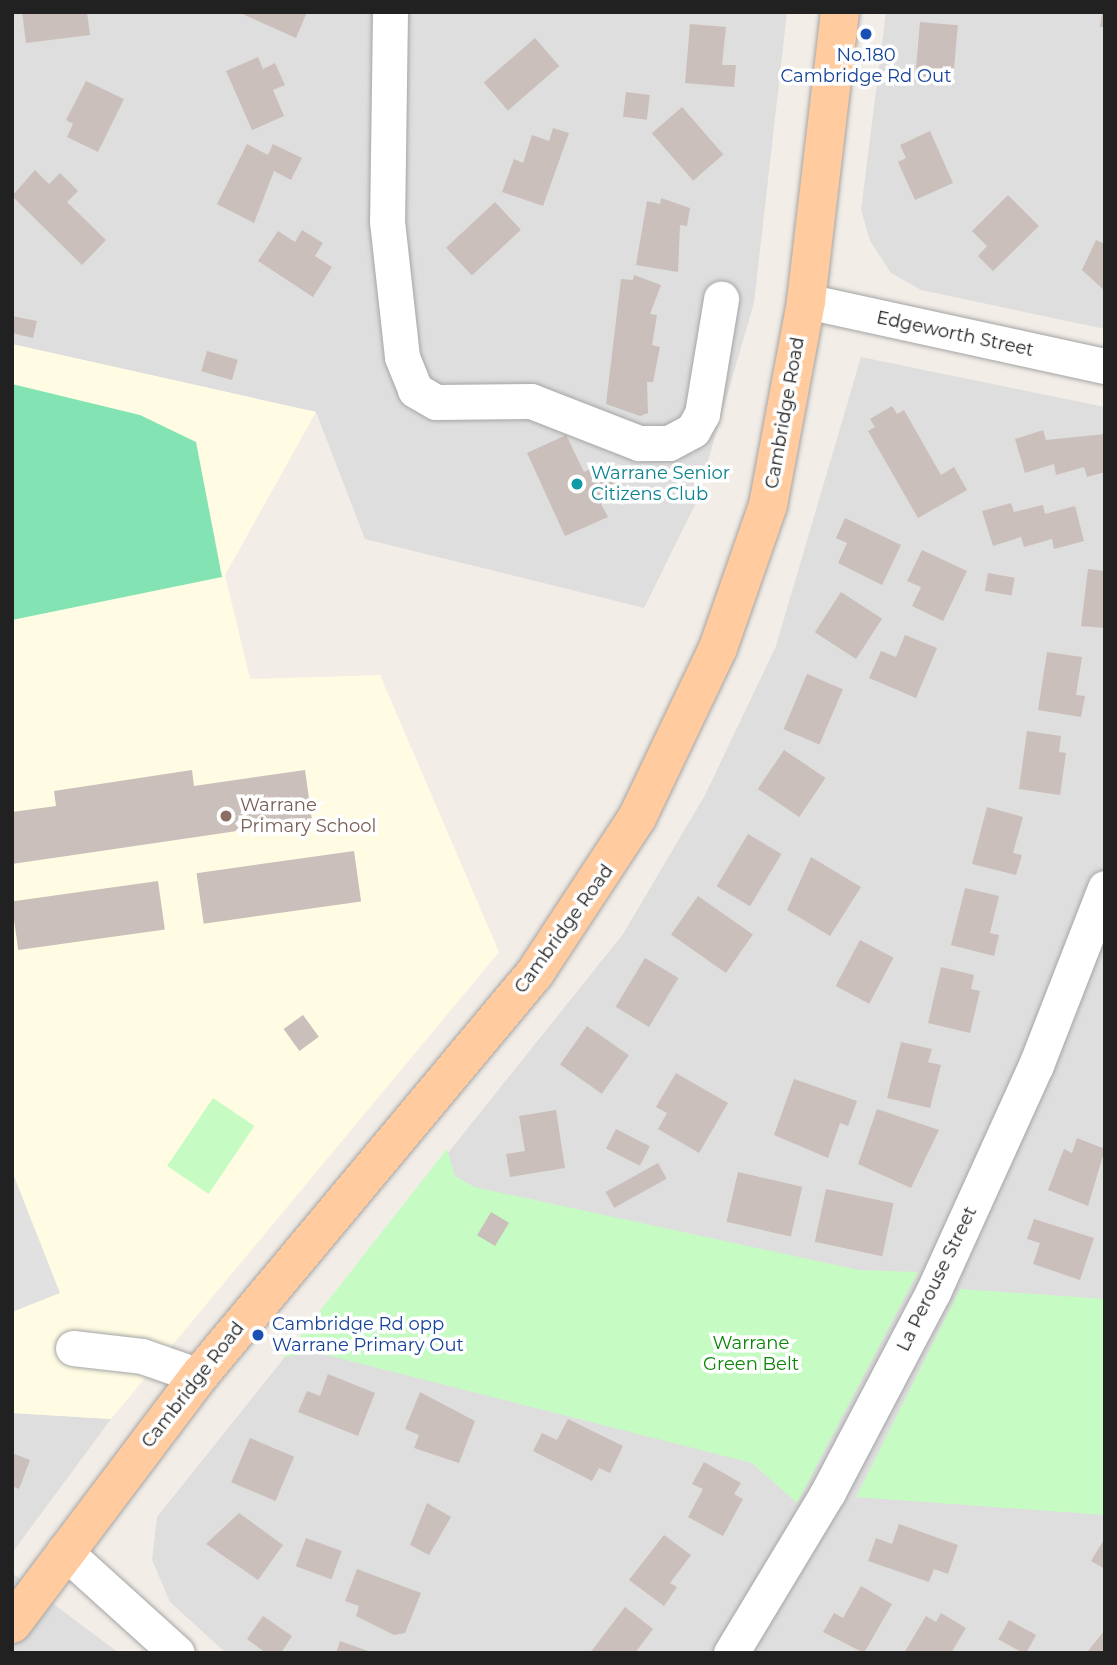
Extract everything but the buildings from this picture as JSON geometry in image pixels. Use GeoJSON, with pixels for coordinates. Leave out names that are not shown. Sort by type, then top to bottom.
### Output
{"type":"FeatureCollection","features":[{"type":"Feature","properties":{"kind":"main road","name":"Cambridge Road"},"geometry":{"type":"LineString","coordinates":[[12,1625],[64,1551],[199,1376],[535,973],[638,818],[718,648],[756,546],[806,302],[840,12]]}},
{"type":"Feature","properties":{"kind":"street"},"geometry":{"type":"LineString","coordinates":[[390,12],[387,221],[402,357],[425,398],[531,401],[639,443],[669,443],[693,430],[702,414],[721,299]]}},
{"type":"Feature","properties":{"kind":"street","name":"Edgeworth Street"},"geometry":{"type":"LineString","coordinates":[[806,302],[1105,366]]}},
{"type":"Feature","properties":{"kind":"street","name":"La Perouse Street"},"geometry":{"type":"LineString","coordinates":[[731,1653],[828,1492],[933,1293],[1036,1065],[1105,888]]}},
{"type":"Feature","properties":{"kind":"street"},"geometry":{"type":"LineString","coordinates":[[73,1348],[142,1356],[199,1376]]}},
{"type":"Feature","properties":{"kind":"street"},"geometry":{"type":"LineString","coordinates":[[64,1551],[177,1653]]}},
{"type":"Feature","properties":{"kind":"shaded area"},"geometry":{"type":"Polygon","coordinates":[[[12,12],[787,12],[754,303],[695,505],[644,608],[365,539],[316,412],[12,344],[12,12]]]}},
{"type":"Feature","properties":{"kind":"shaded area"},"geometry":{"type":"Polygon","coordinates":[[[886,12],[1105,12],[1105,329],[921,290],[891,273],[870,241],[861,210],[886,12]]]}},
{"type":"Feature","properties":{"kind":"shaded area","name":"Warrane Primary School"},"geometry":{"type":"Polygon","coordinates":[[[12,344],[316,412],[225,575],[250,679],[380,675],[499,952],[111,1419],[12,1413],[12,344]]]}},
{"type":"Feature","properties":{"kind":"shaded area"},"geometry":{"type":"Polygon","coordinates":[[[861,357],[1105,407],[1105,1653],[226,1653],[170,1602],[152,1560],[157,1517],[623,934],[705,795],[776,646],[861,357]]]}},
{"type":"Feature","properties":{"kind":"shaded area"},"geometry":{"type":"Polygon","coordinates":[[[12,1171],[60,1293],[12,1312],[12,1171]]]}},
{"type":"Feature","properties":{"kind":"shaded area"},"geometry":{"type":"Polygon","coordinates":[[[12,1413],[111,1419],[12,1553],[12,1413]]]}},
{"type":"Feature","properties":{"kind":"shaded area"},"geometry":{"type":"Polygon","coordinates":[[[12,1573],[119,1653],[12,1653],[12,1573]]]}},
{"type":"Feature","properties":{"kind":"green space"},"geometry":{"type":"Polygon","coordinates":[[[12,384],[140,415],[196,442],[222,577],[12,620],[12,384]]]}},
{"type":"Feature","properties":{"kind":"green space"},"geometry":{"type":"Polygon","coordinates":[[[213,1098],[254,1126],[209,1194],[167,1166],[213,1098]]]}},
{"type":"Feature","properties":{"kind":"green space","name":"Warrane Green Belt"},"geometry":{"type":"Polygon","coordinates":[[[447,1149],[455,1176],[474,1187],[859,1270],[918,1272],[797,1503],[752,1463],[311,1351],[283,1358],[447,1149]]]}},
{"type":"Feature","properties":{"kind":"green space"},"geometry":{"type":"Polygon","coordinates":[[[960,1289],[1105,1299],[1105,1515],[856,1497],[960,1289]]]}},
{"type":"Feature","properties":{"kind":"place","name":"No.180 Cambridge Rd Out"},"geometry":{"type":"Point","coordinates":[866,34]}},
{"type":"Feature","properties":{"kind":"place","name":"Warrane Senior Citizens Club"},"geometry":{"type":"Point","coordinates":[577,484]}},
{"type":"Feature","properties":{"kind":"place","name":"Warrane Primary School"},"geometry":{"type":"Point","coordinates":[226,816]}},
{"type":"Feature","properties":{"kind":"place","name":"Cambridge Rd opp Warrane Primary Out"},"geometry":{"type":"Point","coordinates":[258,1335]}}]}
